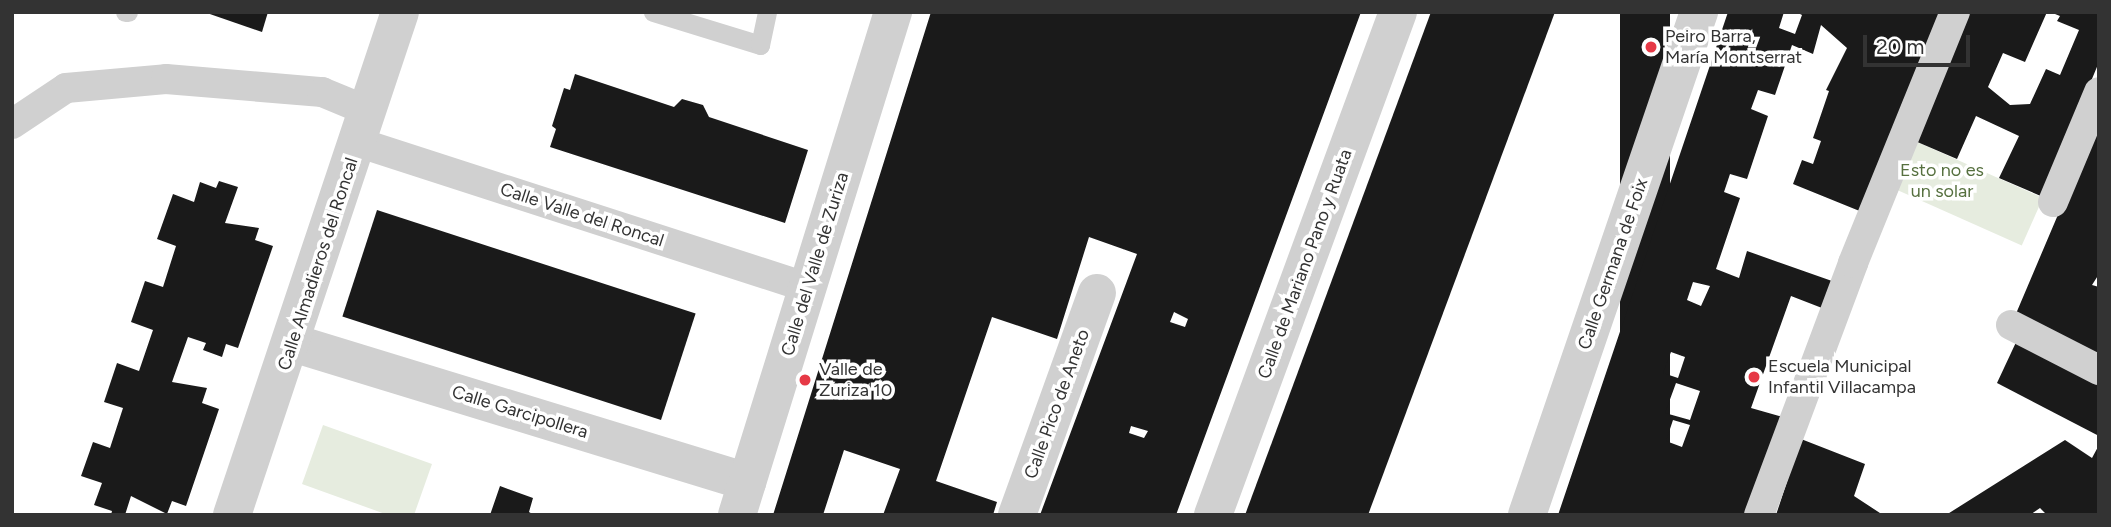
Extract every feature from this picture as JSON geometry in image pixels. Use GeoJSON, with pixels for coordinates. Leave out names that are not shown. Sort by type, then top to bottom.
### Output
{"type":"FeatureCollection","features":[{"type":"Feature","properties":{"kind":"street","name":"Calle Almadieros del Roncal"},"geometry":{"type":"LineString","coordinates":[[232,515],[293,343],[400,12]]}},
{"type":"Feature","properties":{"kind":"street","name":"Calle del Valle de Zuriza"},"geometry":{"type":"LineString","coordinates":[[742,498],[893,12]]}},
{"type":"Feature","properties":{"kind":"street","name":"Calle de Mariano Pano y Ruata"},"geometry":{"type":"LineString","coordinates":[[1213,515],[1398,12]]}},
{"type":"Feature","properties":{"kind":"street","name":"Calle Germana de Foix"},"geometry":{"type":"LineString","coordinates":[[1527,515],[1699,12]]}},
{"type":"Feature","properties":{"kind":"street"},"geometry":{"type":"LineString","coordinates":[[1759,515],[1853,263],[1955,12]]}},
{"type":"Feature","properties":{"kind":"street","name":"Calle Valle del Roncal"},"geometry":{"type":"LineString","coordinates":[[12,124],[66,88],[166,79],[322,92],[363,127],[808,288]]}},
{"type":"Feature","properties":{"kind":"street"},"geometry":{"type":"LineString","coordinates":[[2053,202],[2099,92]]}},
{"type":"Feature","properties":{"kind":"street","name":"Calle Pico de Aneto"},"geometry":{"type":"LineString","coordinates":[[1017,515],[1097,293]]}},
{"type":"Feature","properties":{"kind":"street"},"geometry":{"type":"LineString","coordinates":[[2011,325],[2099,370]]}},
{"type":"Feature","properties":{"kind":"street","name":"Calle Garcipollera"},"geometry":{"type":"LineString","coordinates":[[293,343],[742,498]]}},
{"type":"Feature","properties":{"kind":"lane"},"geometry":{"type":"LineString","coordinates":[[653,12],[760,45],[767,12]]}},
{"type":"Feature","properties":{"kind":"green space","name":"Esto no es un solar"},"geometry":{"type":"Polygon","coordinates":[[[1915,141],[2043,198],[2022,245],[1894,189],[1915,141]]]}},
{"type":"Feature","properties":{"kind":"green space"},"geometry":{"type":"Polygon","coordinates":[[[323,425],[432,464],[414,515],[388,515],[302,484],[323,425]]]}},
{"type":"Feature","properties":{"kind":"building"},"geometry":{"type":"Polygon","coordinates":[[[204,12],[268,12],[262,32],[204,12]]]}},
{"type":"Feature","properties":{"kind":"building"},"geometry":{"type":"Polygon","coordinates":[[[931,12],[1361,12],[1176,515],[1040,515],[1137,254],[1089,237],[1057,339],[992,317],[936,481],[997,502],[993,515],[883,515],[900,469],[844,450],[823,515],[773,515],[931,12]],[[1174,312],[1170,322],[1185,327],[1188,319],[1174,312]],[[1131,426],[1129,433],[1144,438],[1148,431],[1131,426]]]}},
{"type":"Feature","properties":{"kind":"building"},"geometry":{"type":"Polygon","coordinates":[[[1431,12],[1555,12],[1368,515],[1245,515],[1431,12]]]}},
{"type":"Feature","properties":{"kind":"building"},"geometry":{"type":"Polygon","coordinates":[[[1620,12],[1670,12],[1670,515],[1620,515],[1620,12]]]}},
{"type":"Feature","properties":{"kind":"building"},"geometry":{"type":"Polygon","coordinates":[[[1728,12],[1784,12],[1779,28],[1795,34],[1802,15],[1796,12],[1941,12],[1862,212],[1793,184],[1802,160],[1813,164],[1821,141],[1813,138],[1829,91],[1826,90],[1847,48],[1821,25],[1813,54],[1792,45],[1775,95],[1758,90],[1751,109],[1768,116],[1747,179],[1730,174],[1724,192],[1740,198],[1716,269],[1739,278],[1747,251],[1832,281],[1822,308],[1791,296],[1751,408],[1783,417],[1749,515],[1558,515],[1728,12]],[[1693,282],[1687,300],[1701,306],[1710,286],[1693,282]],[[1671,352],[1663,373],[1678,378],[1685,357],[1671,352]],[[1676,383],[1665,413],[1690,420],[1700,391],[1676,383]],[[1673,420],[1666,441],[1682,447],[1690,425],[1673,420]]]}},
{"type":"Feature","properties":{"kind":"building"},"geometry":{"type":"Polygon","coordinates":[[[1964,12],[2047,12],[2025,62],[2003,53],[1988,87],[2010,105],[2030,104],[2046,69],[2060,75],[2079,30],[2057,21],[2060,16],[2050,12],[2099,12],[2099,62],[2043,197],[1999,178],[2019,136],[1976,116],[1957,159],[1915,141],[1964,12]]]}},
{"type":"Feature","properties":{"kind":"building"},"geometry":{"type":"Polygon","coordinates":[[[575,74],[674,107],[682,99],[703,105],[709,117],[808,150],[785,223],[550,147],[556,129],[552,126],[564,88],[570,90],[575,74]]]}},
{"type":"Feature","properties":{"kind":"building"},"geometry":{"type":"Polygon","coordinates":[[[2099,118],[2099,274],[2092,285],[2099,287],[2099,362],[2015,316],[2099,118]]]}},
{"type":"Feature","properties":{"kind":"building"},"geometry":{"type":"Polygon","coordinates":[[[219,181],[238,187],[225,223],[259,228],[255,240],[273,246],[238,348],[226,344],[222,357],[203,350],[206,343],[188,337],[172,382],[207,388],[202,403],[219,409],[186,506],[172,501],[167,514],[131,496],[125,515],[111,515],[112,511],[94,505],[102,483],[81,476],[93,442],[110,448],[123,408],[104,402],[117,363],[139,371],[153,330],[131,322],[145,281],[163,287],[176,246],[157,239],[173,194],[194,202],[200,182],[216,188],[219,181]]]}},
{"type":"Feature","properties":{"kind":"building"},"geometry":{"type":"Polygon","coordinates":[[[377,210],[696,314],[661,420],[342,317],[377,210]]]}},
{"type":"Feature","properties":{"kind":"building"},"geometry":{"type":"Polygon","coordinates":[[[2018,338],[2099,378],[2099,436],[1997,383],[2018,338]]]}},
{"type":"Feature","properties":{"kind":"building"},"geometry":{"type":"Polygon","coordinates":[[[1801,439],[1865,464],[1854,496],[1883,515],[1776,515],[1801,439]]]}},
{"type":"Feature","properties":{"kind":"building"},"geometry":{"type":"Polygon","coordinates":[[[2065,440],[2092,458],[2099,445],[2099,515],[2047,515],[2040,508],[2030,515],[1946,515],[2065,440]]]}},
{"type":"Feature","properties":{"kind":"building"},"geometry":{"type":"Polygon","coordinates":[[[500,486],[533,498],[529,512],[534,515],[490,515],[500,486]]]}},
{"type":"Feature","properties":{"kind":"place","name":"Peiro Barra, María Montserrat"},"geometry":{"type":"Point","coordinates":[1651,47]}},
{"type":"Feature","properties":{"kind":"place","name":"Escuela Municipal Infantil Villacampa"},"geometry":{"type":"Point","coordinates":[1754,377]}},
{"type":"Feature","properties":{"kind":"place","name":"Valle de Zuriza 10"},"geometry":{"type":"Point","coordinates":[805,380]}}]}
